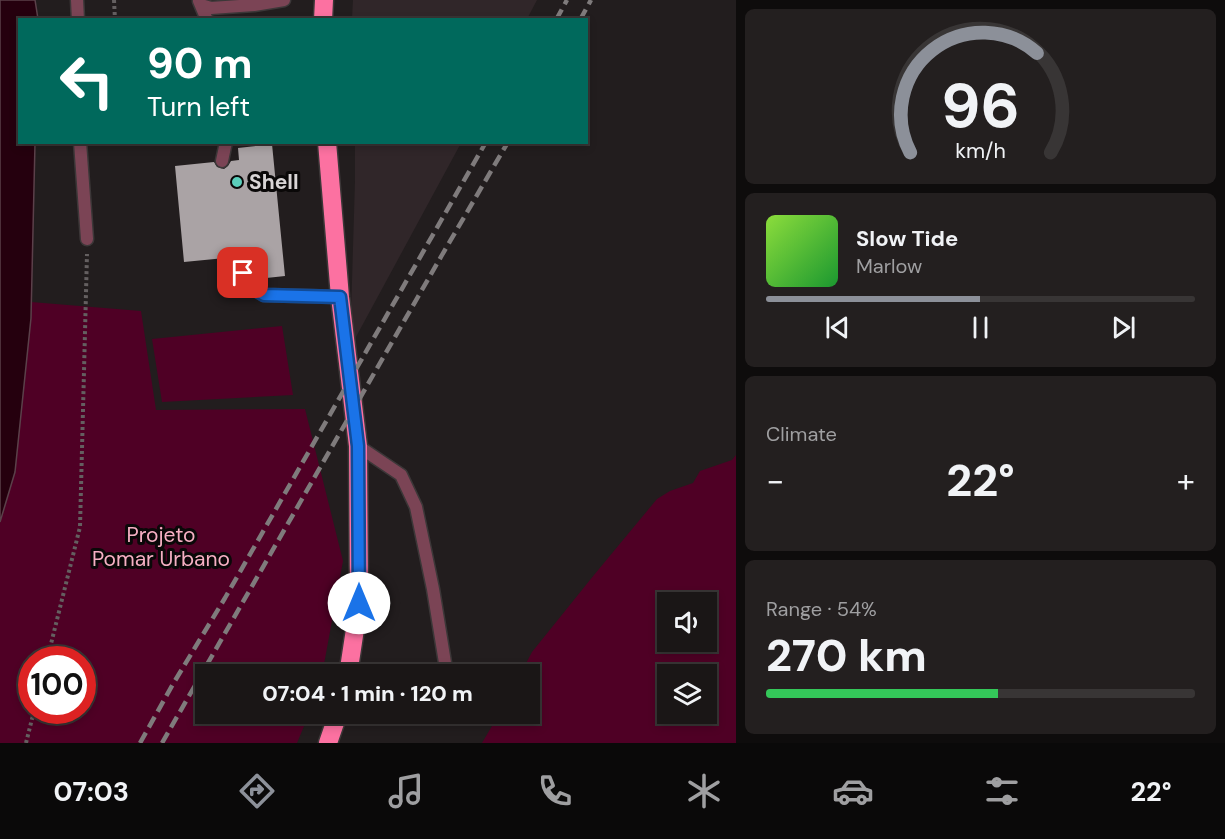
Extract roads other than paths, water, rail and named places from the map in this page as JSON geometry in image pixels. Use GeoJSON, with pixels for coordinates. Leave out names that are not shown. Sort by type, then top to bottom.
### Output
{"type":"FeatureCollection","features":[{"type":"Feature","properties":{"kind":"highway"},"geometry":{"type":"LineString","coordinates":[[323,18],[324,0]]}},
{"type":"Feature","properties":{"kind":"highway"},"geometry":{"type":"LineString","coordinates":[[327,144],[340,297],[358,446],[359,603],[350,664]]}},
{"type":"Feature","properties":{"kind":"highway"},"geometry":{"type":"LineString","coordinates":[[328,743],[335,724]]}},
{"type":"Feature","properties":{"kind":"lane"},"geometry":{"type":"LineString","coordinates":[[77,0],[78,18]]}},
{"type":"Feature","properties":{"kind":"lane"},"geometry":{"type":"LineString","coordinates":[[200,2],[211,8],[284,0]]}},
{"type":"Feature","properties":{"kind":"lane"},"geometry":{"type":"LineString","coordinates":[[200,2],[206,18]]}},
{"type":"Feature","properties":{"kind":"lane"},"geometry":{"type":"LineString","coordinates":[[80,144],[87,239]]}},
{"type":"Feature","properties":{"kind":"lane"},"geometry":{"type":"LineString","coordinates":[[222,161],[225,144]]}},
{"type":"Feature","properties":{"kind":"lane"},"geometry":{"type":"LineString","coordinates":[[233,258],[254,289],[264,295],[340,297]]}},
{"type":"Feature","properties":{"kind":"lane"},"geometry":{"type":"LineString","coordinates":[[358,446],[400,475],[416,507],[445,664]]}},
{"type":"Feature","properties":{"kind":"railway"},"geometry":{"type":"LineString","coordinates":[[557,18],[567,0]]}},
{"type":"Feature","properties":{"kind":"railway"},"geometry":{"type":"LineString","coordinates":[[581,18],[591,0]]}},
{"type":"Feature","properties":{"kind":"railway"},"geometry":{"type":"LineString","coordinates":[[140,743],[485,144]]}},
{"type":"Feature","properties":{"kind":"railway"},"geometry":{"type":"LineString","coordinates":[[162,743],[507,144]]}},
{"type":"Feature","properties":{"kind":"place","name":"Shell"},"geometry":{"type":"Point","coordinates":[237,182]}},
{"type":"Feature","properties":{"kind":"park label","name":"Projeto Pomar Urbano"},"geometry":{"type":"Point","coordinates":[161,547]}}]}
